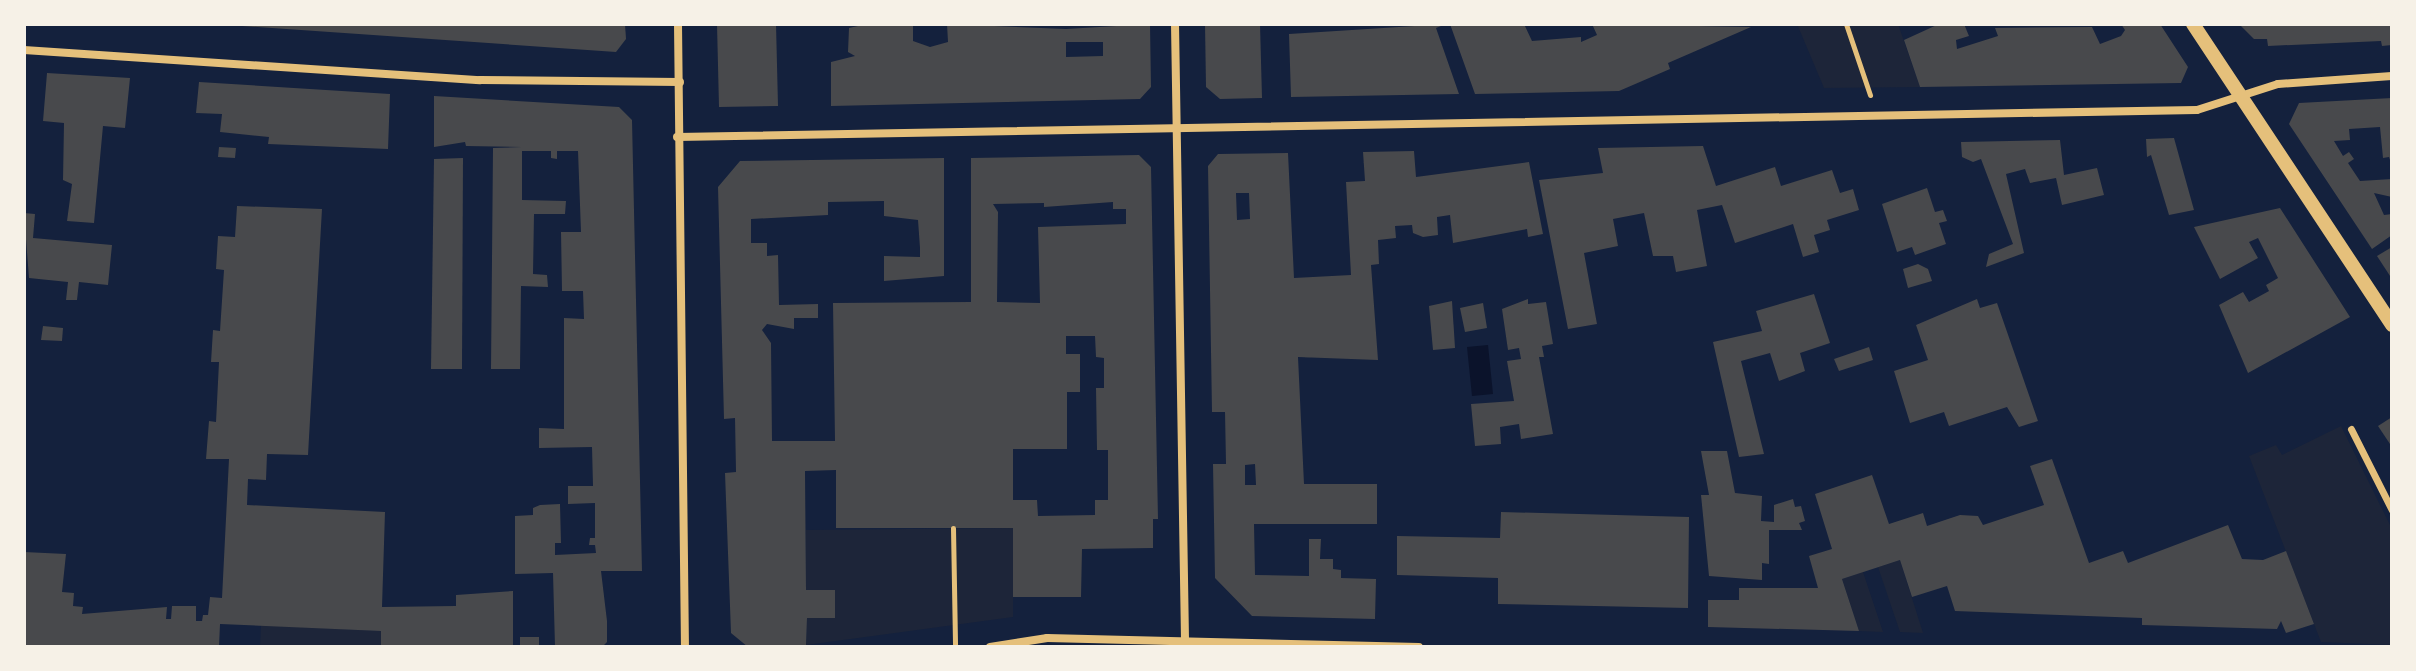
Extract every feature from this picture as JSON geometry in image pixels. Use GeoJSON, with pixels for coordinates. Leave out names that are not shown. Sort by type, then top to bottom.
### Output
{"type":"FeatureCollection","features":[{"type":"Feature","properties":{"kind":"street"},"geometry":{"type":"LineString","coordinates":[[678,24],[685,647]]}},
{"type":"Feature","properties":{"kind":"street"},"geometry":{"type":"LineString","coordinates":[[1175,24],[1185,642]]}},
{"type":"Feature","properties":{"kind":"street"},"geometry":{"type":"LineString","coordinates":[[2193,24],[2392,325]]}},
{"type":"Feature","properties":{"kind":"street"},"geometry":{"type":"LineString","coordinates":[[24,50],[480,80],[680,82]]}},
{"type":"Feature","properties":{"kind":"street"},"geometry":{"type":"LineString","coordinates":[[677,137],[2197,110],[2278,84],[2392,76]]}},
{"type":"Feature","properties":{"kind":"street"},"geometry":{"type":"LineString","coordinates":[[2351,429],[2392,510]]}},
{"type":"Feature","properties":{"kind":"street"},"geometry":{"type":"LineString","coordinates":[[990,647],[1047,638],[1419,647]]}},
{"type":"Feature","properties":{"kind":"path"},"geometry":{"type":"LineString","coordinates":[[1846,24],[1877,115]]}},
{"type":"Feature","properties":{"kind":"path"},"geometry":{"type":"LineString","coordinates":[[953,528],[955,647]]}},
{"type":"Feature","properties":{"kind":"shaded area"},"geometry":{"type":"Polygon","coordinates":[[[1797,24],[1898,24],[1920,87],[1824,88],[1797,24]]]}},
{"type":"Feature","properties":{"kind":"shaded area"},"geometry":{"type":"Polygon","coordinates":[[[1488,345],[1493,394],[1472,396],[1467,347],[1488,345]]]}},
{"type":"Feature","properties":{"kind":"shaded area"},"geometry":{"type":"Polygon","coordinates":[[[2341,426],[2392,529],[2392,645],[2321,642],[2249,456],[2276,445],[2282,455],[2341,426]]]}},
{"type":"Feature","properties":{"kind":"shaded area"},"geometry":{"type":"Polygon","coordinates":[[[1013,528],[1013,617],[806,645],[807,618],[835,617],[835,590],[806,590],[806,530],[1013,528]]]}},
{"type":"Feature","properties":{"kind":"shaded area"},"geometry":{"type":"Polygon","coordinates":[[[1900,560],[1923,633],[1900,632],[1878,567],[1900,560]]]}},
{"type":"Feature","properties":{"kind":"shaded area"},"geometry":{"type":"Polygon","coordinates":[[[1863,572],[1883,632],[1859,631],[1842,579],[1863,572]]]}},
{"type":"Feature","properties":{"kind":"shaded area"},"geometry":{"type":"Polygon","coordinates":[[[261,625],[381,631],[381,647],[260,647],[261,625]]]}},
{"type":"Feature","properties":{"kind":"building"},"geometry":{"type":"Polygon","coordinates":[[[214,24],[625,24],[626,39],[616,52],[214,24]]]}},
{"type":"Feature","properties":{"kind":"building"},"geometry":{"type":"Polygon","coordinates":[[[717,24],[776,24],[778,106],[719,107],[717,24]]]}},
{"type":"Feature","properties":{"kind":"building"},"geometry":{"type":"Polygon","coordinates":[[[867,24],[913,24],[913,41],[930,47],[948,42],[947,24],[1066,29],[1150,24],[1151,87],[1140,99],[831,106],[831,62],[855,56],[848,52],[849,28],[867,24]],[[1066,42],[1066,57],[1103,56],[1103,42],[1066,42]]]}},
{"type":"Feature","properties":{"kind":"building"},"geometry":{"type":"Polygon","coordinates":[[[1205,24],[1260,24],[1262,98],[1220,99],[1206,87],[1205,24]]]}},
{"type":"Feature","properties":{"kind":"building"},"geometry":{"type":"Polygon","coordinates":[[[1446,24],[1436,28],[1459,94],[1291,97],[1289,34],[1446,24]]]}},
{"type":"Feature","properties":{"kind":"building"},"geometry":{"type":"Polygon","coordinates":[[[1450,24],[1524,24],[1532,41],[1581,37],[1581,42],[1597,35],[1592,24],[1751,27],[1668,63],[1670,69],[1619,91],[1475,94],[1450,24]]]}},
{"type":"Feature","properties":{"kind":"building"},"geometry":{"type":"Polygon","coordinates":[[[1939,24],[1964,24],[1969,36],[1956,40],[1957,49],[1998,36],[1995,28],[2092,27],[2100,44],[2121,36],[2125,30],[2121,24],[2160,24],[2188,67],[2181,83],[1920,87],[1904,40],[1939,24]]]}},
{"type":"Feature","properties":{"kind":"building"},"geometry":{"type":"Polygon","coordinates":[[[2239,24],[2392,24],[2392,45],[2382,46],[2381,41],[2268,46],[2267,39],[2254,39],[2239,24]]]}},
{"type":"Feature","properties":{"kind":"building"},"geometry":{"type":"Polygon","coordinates":[[[47,73],[130,78],[125,128],[103,126],[94,223],[67,221],[72,184],[63,180],[64,123],[43,121],[47,73]]]}},
{"type":"Feature","properties":{"kind":"building"},"geometry":{"type":"Polygon","coordinates":[[[199,82],[390,94],[388,149],[268,144],[269,137],[220,132],[222,114],[196,113],[199,82]]]}},
{"type":"Feature","properties":{"kind":"building"},"geometry":{"type":"Polygon","coordinates":[[[434,96],[619,107],[632,120],[642,571],[601,571],[607,621],[607,642],[602,647],[555,647],[553,573],[515,574],[515,516],[533,515],[533,508],[540,505],[560,504],[561,543],[555,543],[555,555],[596,553],[595,545],[589,545],[590,538],[595,538],[595,503],[568,504],[568,486],[593,486],[592,447],[539,448],[539,428],[564,429],[564,318],[584,319],[583,291],[562,291],[561,232],[581,232],[578,151],[557,151],[557,159],[551,158],[551,151],[522,151],[522,200],[566,201],[565,214],[534,214],[533,274],[547,275],[548,287],[521,286],[520,369],[491,369],[493,148],[522,147],[466,146],[465,142],[434,147],[434,96]]]}},
{"type":"Feature","properties":{"kind":"building"},"geometry":{"type":"Polygon","coordinates":[[[2392,98],[2392,166],[2389,157],[2383,158],[2380,127],[2349,129],[2350,140],[2334,141],[2343,156],[2349,152],[2354,159],[2348,163],[2360,181],[2392,179],[2392,197],[2374,193],[2384,215],[2392,214],[2392,235],[2372,249],[2289,124],[2299,103],[2392,98]]]}},
{"type":"Feature","properties":{"kind":"building"},"geometry":{"type":"Polygon","coordinates":[[[2174,138],[2194,210],[2169,215],[2151,155],[2147,157],[2146,139],[2174,138]]]}},
{"type":"Feature","properties":{"kind":"building"},"geometry":{"type":"Polygon","coordinates":[[[2060,140],[2064,175],[2097,168],[2104,195],[2062,205],[2056,178],[2030,183],[2025,169],[2006,174],[2024,253],[1986,267],[1989,254],[2013,244],[1981,159],[1973,162],[1962,157],[1961,142],[2060,140]]]}},
{"type":"Feature","properties":{"kind":"building"},"geometry":{"type":"Polygon","coordinates":[[[1703,146],[1716,186],[1775,167],[1781,186],[1832,170],[1840,193],[1853,189],[1859,210],[1827,220],[1830,230],[1814,235],[1819,252],[1803,257],[1793,224],[1735,243],[1722,205],[1697,210],[1707,266],[1676,272],[1673,256],[1653,256],[1644,213],[1613,219],[1618,246],[1584,253],[1597,324],[1568,329],[1539,180],[1603,173],[1598,148],[1703,146]]]}},
{"type":"Feature","properties":{"kind":"building"},"geometry":{"type":"Polygon","coordinates":[[[219,147],[236,148],[235,158],[218,157],[219,147]]]}},
{"type":"Feature","properties":{"kind":"building"},"geometry":{"type":"Polygon","coordinates":[[[1414,151],[1416,177],[1529,162],[1543,234],[1528,237],[1527,229],[1453,243],[1450,215],[1437,217],[1438,235],[1423,237],[1413,233],[1412,225],[1395,226],[1396,238],[1378,240],[1379,264],[1371,265],[1378,360],[1298,357],[1304,484],[1377,484],[1377,524],[1254,524],[1255,575],[1309,576],[1309,539],[1321,539],[1320,559],[1333,559],[1333,569],[1341,570],[1341,578],[1376,579],[1375,619],[1252,616],[1215,578],[1213,464],[1226,464],[1225,412],[1212,412],[1208,166],[1218,154],[1288,153],[1294,278],[1351,275],[1346,182],[1365,181],[1363,152],[1414,151]],[[1236,193],[1237,220],[1250,219],[1249,193],[1236,193]],[[1255,464],[1245,465],[1245,485],[1256,485],[1255,464]]]}},
{"type":"Feature","properties":{"kind":"building"},"geometry":{"type":"Polygon","coordinates":[[[1139,155],[1151,167],[1158,519],[1153,519],[1153,548],[1082,549],[1081,597],[1013,597],[1013,528],[836,528],[836,470],[805,471],[806,590],[835,590],[835,618],[807,618],[806,645],[748,647],[731,633],[725,473],[736,472],[735,418],[724,419],[718,187],[740,161],[944,158],[944,276],[884,281],[884,256],[920,257],[920,248],[918,220],[884,216],[884,201],[828,202],[828,215],[751,219],[751,243],[767,243],[767,256],[778,255],[779,305],[818,304],[818,318],[794,318],[794,329],[767,324],[762,330],[771,343],[772,441],[835,441],[833,303],[971,302],[971,158],[1139,155]],[[1113,202],[1044,207],[1044,203],[993,204],[998,212],[997,302],[1040,303],[1038,227],[1126,224],[1126,209],[1113,209],[1113,202]],[[1066,336],[1066,354],[1080,354],[1080,392],[1067,392],[1067,449],[1013,449],[1013,500],[1037,500],[1038,516],[1095,515],[1095,500],[1108,500],[1108,450],[1097,450],[1096,388],[1104,388],[1104,358],[1096,357],[1095,336],[1066,336]]]}},
{"type":"Feature","properties":{"kind":"building"},"geometry":{"type":"Polygon","coordinates":[[[463,158],[462,369],[431,369],[434,159],[463,158]]]}},
{"type":"Feature","properties":{"kind":"building"},"geometry":{"type":"Polygon","coordinates":[[[1927,188],[1935,212],[1943,210],[1947,221],[1939,223],[1946,244],[1915,255],[1912,247],[1897,252],[1882,204],[1927,188]]]}},
{"type":"Feature","properties":{"kind":"building"},"geometry":{"type":"Polygon","coordinates":[[[237,206],[322,209],[308,455],[267,454],[266,480],[248,479],[247,505],[385,512],[382,607],[456,606],[456,595],[513,591],[513,647],[381,647],[381,631],[220,624],[219,647],[24,647],[24,552],[66,554],[62,592],[74,593],[73,606],[83,607],[82,614],[167,607],[166,619],[171,619],[172,606],[196,606],[196,621],[202,621],[203,615],[208,615],[210,597],[222,598],[229,459],[206,459],[209,421],[216,422],[219,362],[211,362],[213,330],[220,331],[224,270],[216,269],[218,236],[235,237],[237,206]]]}},
{"type":"Feature","properties":{"kind":"building"},"geometry":{"type":"Polygon","coordinates":[[[2280,208],[2350,317],[2248,373],[2219,305],[2243,292],[2249,302],[2269,291],[2266,285],[2278,278],[2258,238],[2249,242],[2258,258],[2220,279],[2194,227],[2280,208]]]}},
{"type":"Feature","properties":{"kind":"building"},"geometry":{"type":"Polygon","coordinates":[[[24,213],[35,214],[33,238],[112,245],[108,285],[79,282],[77,300],[66,300],[68,282],[29,278],[24,213]]]}},
{"type":"Feature","properties":{"kind":"building"},"geometry":{"type":"Polygon","coordinates":[[[2392,247],[2392,279],[2377,256],[2392,247]]]}},
{"type":"Feature","properties":{"kind":"building"},"geometry":{"type":"Polygon","coordinates":[[[1918,264],[1928,269],[1932,281],[1908,288],[1903,269],[1918,264]]]}},
{"type":"Feature","properties":{"kind":"building"},"geometry":{"type":"Polygon","coordinates":[[[1814,294],[1830,343],[1800,353],[1805,371],[1779,381],[1770,353],[1741,361],[1764,454],[1739,457],[1713,342],[1762,331],[1756,311],[1814,294]]]}},
{"type":"Feature","properties":{"kind":"building"},"geometry":{"type":"Polygon","coordinates":[[[1528,299],[1528,304],[1546,302],[1553,344],[1542,346],[1544,357],[1539,357],[1553,434],[1521,439],[1519,424],[1500,427],[1501,444],[1475,446],[1471,404],[1514,401],[1507,361],[1521,359],[1519,348],[1508,350],[1502,309],[1528,299]]]}},
{"type":"Feature","properties":{"kind":"building"},"geometry":{"type":"Polygon","coordinates":[[[1977,299],[1980,308],[1997,303],[2038,421],[2019,427],[2007,407],[1949,426],[1944,412],[1910,423],[1894,371],[1928,360],[1916,325],[1977,299]]]}},
{"type":"Feature","properties":{"kind":"building"},"geometry":{"type":"Polygon","coordinates":[[[1452,301],[1455,348],[1433,350],[1429,306],[1452,301]]]}},
{"type":"Feature","properties":{"kind":"building"},"geometry":{"type":"Polygon","coordinates":[[[1483,303],[1487,328],[1465,332],[1460,308],[1483,303]]]}},
{"type":"Feature","properties":{"kind":"building"},"geometry":{"type":"Polygon","coordinates":[[[43,326],[63,328],[62,341],[41,340],[43,326]]]}},
{"type":"Feature","properties":{"kind":"building"},"geometry":{"type":"Polygon","coordinates":[[[1869,347],[1873,360],[1839,371],[1834,359],[1869,347]]]}},
{"type":"Feature","properties":{"kind":"building"},"geometry":{"type":"Polygon","coordinates":[[[2392,417],[2392,447],[2378,426],[2392,417]]]}},
{"type":"Feature","properties":{"kind":"building"},"geometry":{"type":"Polygon","coordinates":[[[1701,451],[1727,451],[1735,493],[1762,496],[1761,521],[1774,522],[1774,505],[1793,499],[1795,507],[1801,506],[1805,521],[1799,523],[1802,530],[1769,530],[1769,564],[1762,563],[1762,580],[1709,576],[1701,495],[1709,495],[1701,451]]]}},
{"type":"Feature","properties":{"kind":"building"},"geometry":{"type":"Polygon","coordinates":[[[2052,459],[2089,563],[2123,551],[2128,563],[2228,525],[2242,559],[2263,560],[2286,551],[2314,624],[2286,633],[2281,621],[2277,629],[2142,625],[2142,618],[1955,611],[1947,586],[1912,597],[1900,560],[1842,579],[1859,631],[1708,627],[1708,600],[1739,600],[1739,588],[1818,588],[1809,556],[1832,549],[1815,494],[1872,475],[1889,524],[1923,513],[1927,526],[1960,515],[1978,516],[1983,525],[2044,505],[2030,466],[2052,459]]]}},
{"type":"Feature","properties":{"kind":"building"},"geometry":{"type":"Polygon","coordinates":[[[1501,512],[1689,517],[1688,608],[1498,604],[1498,578],[1397,575],[1397,536],[1500,538],[1501,512]]]}},
{"type":"Feature","properties":{"kind":"building"},"geometry":{"type":"Polygon","coordinates":[[[520,637],[539,637],[539,647],[520,647],[520,637]]]}}]}
